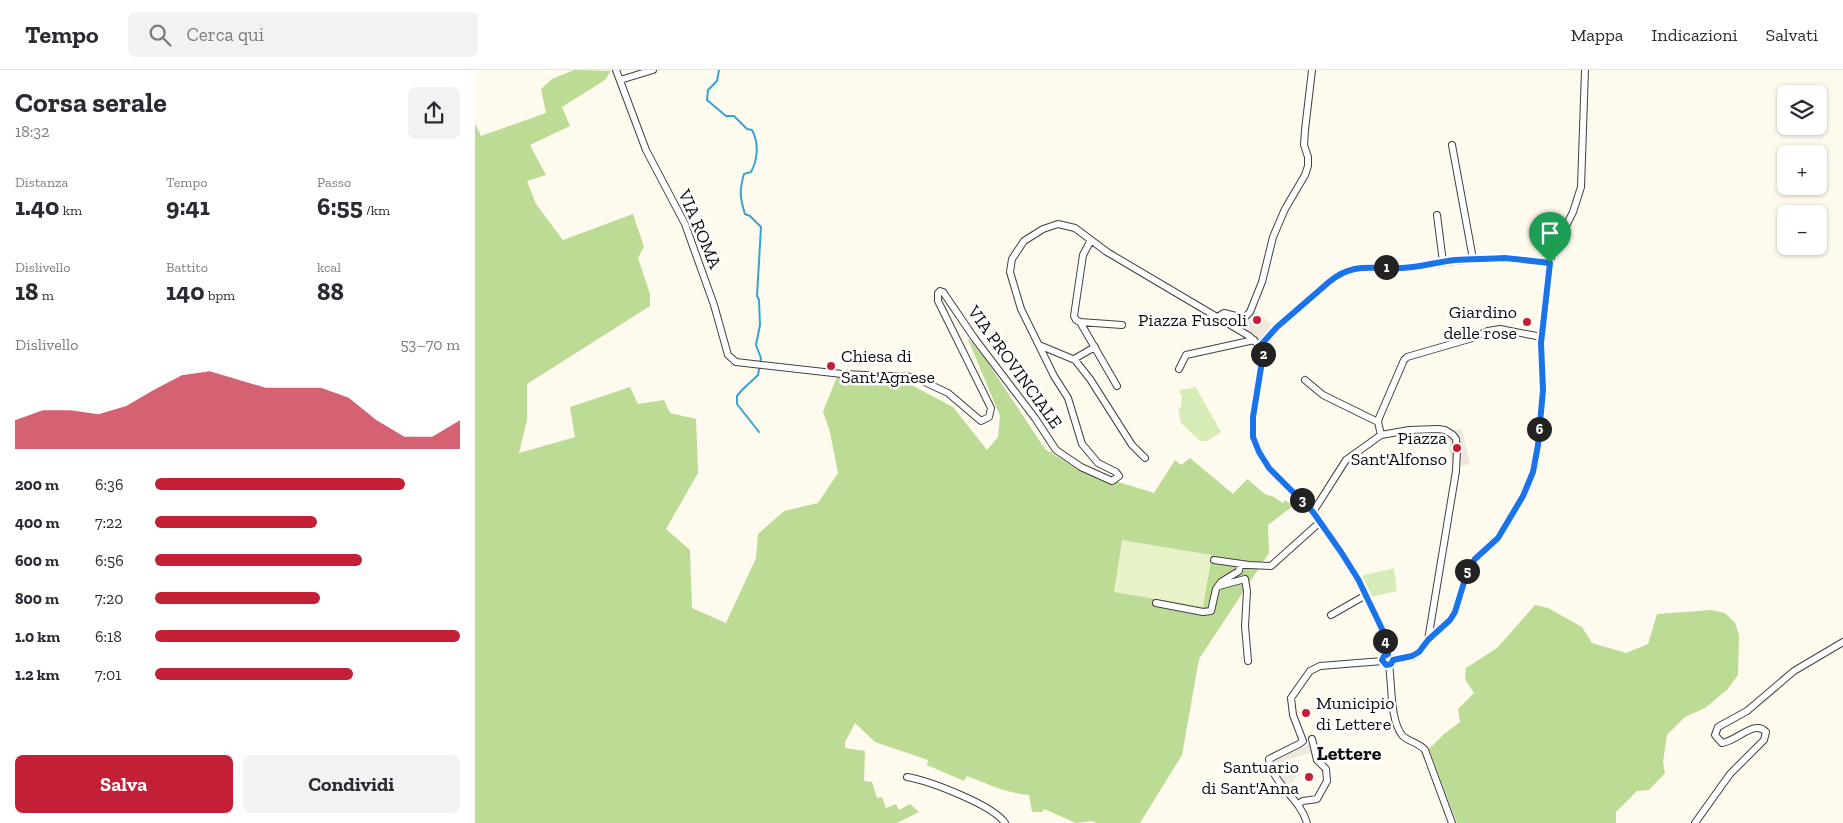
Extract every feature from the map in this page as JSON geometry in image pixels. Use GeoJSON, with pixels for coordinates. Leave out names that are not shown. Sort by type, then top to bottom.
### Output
{"type":"FeatureCollection","features":[{"type":"Feature","properties":{"kind":"street","name":"VIA ROMA"},"geometry":{"type":"LineString","coordinates":[[616,70],[646,150],[685,224],[714,305],[728,355],[733,360],[741,363],[776,367]]}},
{"type":"Feature","properties":{"kind":"street"},"geometry":{"type":"LineString","coordinates":[[620,80],[653,70]]}},
{"type":"Feature","properties":{"kind":"street"},"geometry":{"type":"LineString","coordinates":[[1216,318],[1224,313],[1244,318],[1250,312],[1261,282],[1273,237],[1285,209],[1305,175],[1308,157],[1304,145],[1312,70]]}},
{"type":"Feature","properties":{"kind":"street"},"geometry":{"type":"LineString","coordinates":[[1307,823],[1298,804],[1281,785],[1269,764],[1269,759],[1303,741],[1293,715],[1291,698],[1310,671],[1320,666],[1388,660],[1412,656],[1419,652],[1428,640],[1450,620],[1455,612],[1468,569],[1475,559],[1498,538],[1511,520],[1533,472],[1538,445],[1543,390],[1542,337],[1551,256],[1573,212],[1581,187],[1585,70]]}},
{"type":"Feature","properties":{"kind":"street"},"geometry":{"type":"LineString","coordinates":[[1452,145],[1473,259]]}},
{"type":"Feature","properties":{"kind":"street"},"geometry":{"type":"LineString","coordinates":[[1437,215],[1443,262]]}},
{"type":"Feature","properties":{"kind":"street","name":"VIA PROVINCIALE"},"geometry":{"type":"LineString","coordinates":[[776,367],[842,374],[915,377],[948,393],[981,421],[989,417],[991,408],[938,301],[938,293],[940,291],[943,292],[975,339],[1057,450],[1081,467],[1112,481],[1119,476],[1116,472],[1098,463],[1082,444],[1068,398],[1054,376],[1021,308],[1009,272],[1012,259],[1024,241],[1043,229],[1058,224],[1075,228],[1091,240]]}},
{"type":"Feature","properties":{"kind":"street"},"geometry":{"type":"LineString","coordinates":[[1117,386],[1080,322],[1074,316],[1083,255],[1091,240],[1107,252],[1254,340],[1260,346],[1263,355],[1253,417],[1253,437],[1259,452],[1269,468],[1313,512],[1354,572],[1383,631],[1395,720],[1400,733],[1420,744],[1425,750],[1453,823]]}},
{"type":"Feature","properties":{"kind":"street"},"geometry":{"type":"LineString","coordinates":[[1260,346],[1277,327],[1340,274],[1368,266],[1401,268],[1473,259],[1505,258],[1550,263]]}},
{"type":"Feature","properties":{"kind":"street"},"geometry":{"type":"LineString","coordinates":[[1080,322],[1122,325]]}},
{"type":"Feature","properties":{"kind":"street"},"geometry":{"type":"LineString","coordinates":[[1381,435],[1378,422],[1407,357],[1469,339],[1488,331],[1500,329],[1542,337]]}},
{"type":"Feature","properties":{"kind":"street"},"geometry":{"type":"LineString","coordinates":[[1179,369],[1187,355],[1254,340]]}},
{"type":"Feature","properties":{"kind":"street"},"geometry":{"type":"LineString","coordinates":[[1039,345],[1074,359],[1090,379],[1131,445],[1145,458]]}},
{"type":"Feature","properties":{"kind":"street"},"geometry":{"type":"LineString","coordinates":[[1074,359],[1095,347]]}},
{"type":"Feature","properties":{"kind":"street"},"geometry":{"type":"LineString","coordinates":[[1305,380],[1323,395],[1378,422]]}},
{"type":"Feature","properties":{"kind":"street"},"geometry":{"type":"LineString","coordinates":[[1313,512],[1346,460],[1381,435],[1409,430],[1437,429],[1453,434],[1456,439],[1457,450],[1455,471],[1428,640]]}},
{"type":"Feature","properties":{"kind":"street"},"geometry":{"type":"LineString","coordinates":[[1214,560],[1263,567],[1271,566],[1320,522]]}},
{"type":"Feature","properties":{"kind":"street"},"geometry":{"type":"LineString","coordinates":[[1156,603],[1208,612],[1213,608],[1216,589],[1221,582],[1239,571],[1240,564]]}},
{"type":"Feature","properties":{"kind":"street"},"geometry":{"type":"LineString","coordinates":[[1219,586],[1245,579],[1247,591],[1245,626],[1248,661]]}},
{"type":"Feature","properties":{"kind":"street"},"geometry":{"type":"LineString","coordinates":[[1331,615],[1366,595]]}},
{"type":"Feature","properties":{"kind":"street"},"geometry":{"type":"LineString","coordinates":[[1695,823],[1730,774],[1764,740],[1766,732],[1759,727],[1754,728],[1730,742],[1722,743],[1715,736],[1718,727],[1747,711],[1794,671],[1843,642]]}},
{"type":"Feature","properties":{"kind":"street"},"geometry":{"type":"LineString","coordinates":[[1298,804],[1317,798],[1327,781],[1326,769],[1319,764],[1312,739]]}},
{"type":"Feature","properties":{"kind":"street"},"geometry":{"type":"LineString","coordinates":[[907,777],[926,780],[952,791],[999,816],[1004,823]]}},
{"type":"Feature","properties":{"kind":"green space"},"geometry":{"type":"Polygon","coordinates":[[[574,70],[611,71],[605,80],[562,107],[570,126],[530,145],[546,175],[527,181],[536,204],[563,240],[633,214],[644,247],[638,258],[650,294],[650,306],[527,384],[527,420],[519,453],[575,437],[570,407],[630,387],[638,404],[664,400],[670,413],[696,419],[698,473],[666,529],[690,550],[692,608],[726,623],[756,558],[758,534],[784,511],[818,503],[838,473],[830,432],[823,411],[837,377],[908,383],[953,407],[987,450],[998,437],[1000,416],[967,337],[986,360],[1045,449],[1077,469],[1154,493],[1175,460],[1181,465],[1190,458],[1233,494],[1247,479],[1266,495],[1272,496],[1283,503],[1285,500],[1293,506],[1268,525],[1269,553],[1199,659],[1182,755],[1140,823],[1096,823],[1092,821],[1076,823],[1044,809],[1042,812],[1032,812],[1029,795],[1005,790],[967,776],[964,781],[927,765],[928,760],[875,742],[855,723],[845,742],[845,748],[865,751],[864,781],[872,782],[877,798],[882,797],[886,808],[896,804],[899,810],[910,804],[919,812],[897,823],[475,823],[475,123],[481,136],[546,113],[541,89],[552,79],[574,70]]]}},
{"type":"Feature","properties":{"kind":"green space"},"geometry":{"type":"Polygon","coordinates":[[[1195,386],[1221,432],[1207,441],[1200,441],[1181,423],[1178,407],[1181,408],[1182,395],[1180,390],[1195,386]]]}},
{"type":"Feature","properties":{"kind":"green space"},"geometry":{"type":"Polygon","coordinates":[[[1122,540],[1212,555],[1203,607],[1114,592],[1122,540]]]}},
{"type":"Feature","properties":{"kind":"green space"},"geometry":{"type":"Polygon","coordinates":[[[1394,568],[1397,591],[1371,597],[1361,576],[1394,568]]]}},
{"type":"Feature","properties":{"kind":"green space"},"geometry":{"type":"Polygon","coordinates":[[[1535,605],[1548,608],[1582,627],[1592,643],[1626,653],[1648,644],[1657,614],[1711,610],[1725,613],[1735,623],[1739,635],[1738,675],[1727,690],[1705,708],[1685,717],[1667,735],[1663,762],[1665,773],[1649,790],[1637,791],[1616,812],[1616,823],[1457,823],[1429,749],[1460,722],[1458,709],[1474,693],[1465,679],[1466,668],[1497,648],[1535,605]]]}},
{"type":"Feature","properties":{"kind":"shaded area","name":"Piazza Fuscoli"},"geometry":{"type":"Polygon","coordinates":[[[1253,309],[1280,331],[1266,349],[1238,332],[1253,309]]]}},
{"type":"Feature","properties":{"kind":"shaded area","name":"Piazza Sant'Alfonso"},"geometry":{"type":"Polygon","coordinates":[[[1462,429],[1470,464],[1453,468],[1444,431],[1462,429]]]}},
{"type":"Feature","properties":{"kind":"shaded area"},"geometry":{"type":"Polygon","coordinates":[[[1309,744],[1312,752],[1290,759],[1297,778],[1294,779],[1294,782],[1285,785],[1272,761],[1309,744]]]}},
{"type":"Feature","properties":{"kind":"waterway"},"geometry":{"type":"LineString","coordinates":[[719,70],[717,81],[708,90],[707,100],[726,116],[734,116],[747,129],[752,130],[757,146],[755,162],[751,172],[744,174],[741,194],[745,214],[750,216],[761,227],[757,296],[759,300],[760,325],[756,345],[761,358],[758,375],[737,396],[737,404],[759,432]]}},
{"type":"Feature","properties":{"kind":"place","name":"Piazza Fuscoli"},"geometry":{"type":"Point","coordinates":[1257,320]}},
{"type":"Feature","properties":{"kind":"place","name":"Giardino delle rose"},"geometry":{"type":"Point","coordinates":[1527,322]}},
{"type":"Feature","properties":{"kind":"place","name":"Chiesa di Sant'Agnese"},"geometry":{"type":"Point","coordinates":[831,366]}},
{"type":"Feature","properties":{"kind":"place","name":"Piazza Sant'Alfonso"},"geometry":{"type":"Point","coordinates":[1457,448]}},
{"type":"Feature","properties":{"kind":"place","name":"Municipio di Lettere"},"geometry":{"type":"Point","coordinates":[1306,713]}},
{"type":"Feature","properties":{"kind":"place","name":"Santuario di Sant'Anna"},"geometry":{"type":"Point","coordinates":[1309,777]}},
{"type":"Feature","properties":{"kind":"district","name":"Lettere"},"geometry":{"type":"Point","coordinates":[1349,753]}},
{"type":"Feature","properties":{"kind":"route"},"geometry":{"type":"LineString","coordinates":[[1505,258],[1550,263],[1541,343],[1543,390],[1538,445],[1533,472],[1511,520],[1498,538],[1475,559],[1468,569],[1455,612],[1450,620],[1428,640],[1419,652],[1412,656],[1393,660],[1391,664],[1386,665],[1382,660],[1388,654],[1383,631],[1358,579],[1313,512],[1269,468],[1259,452],[1253,437],[1253,417],[1263,355],[1260,346],[1277,327],[1329,282],[1340,274],[1351,270],[1368,266],[1401,268],[1456,260],[1505,258]]}}]}
